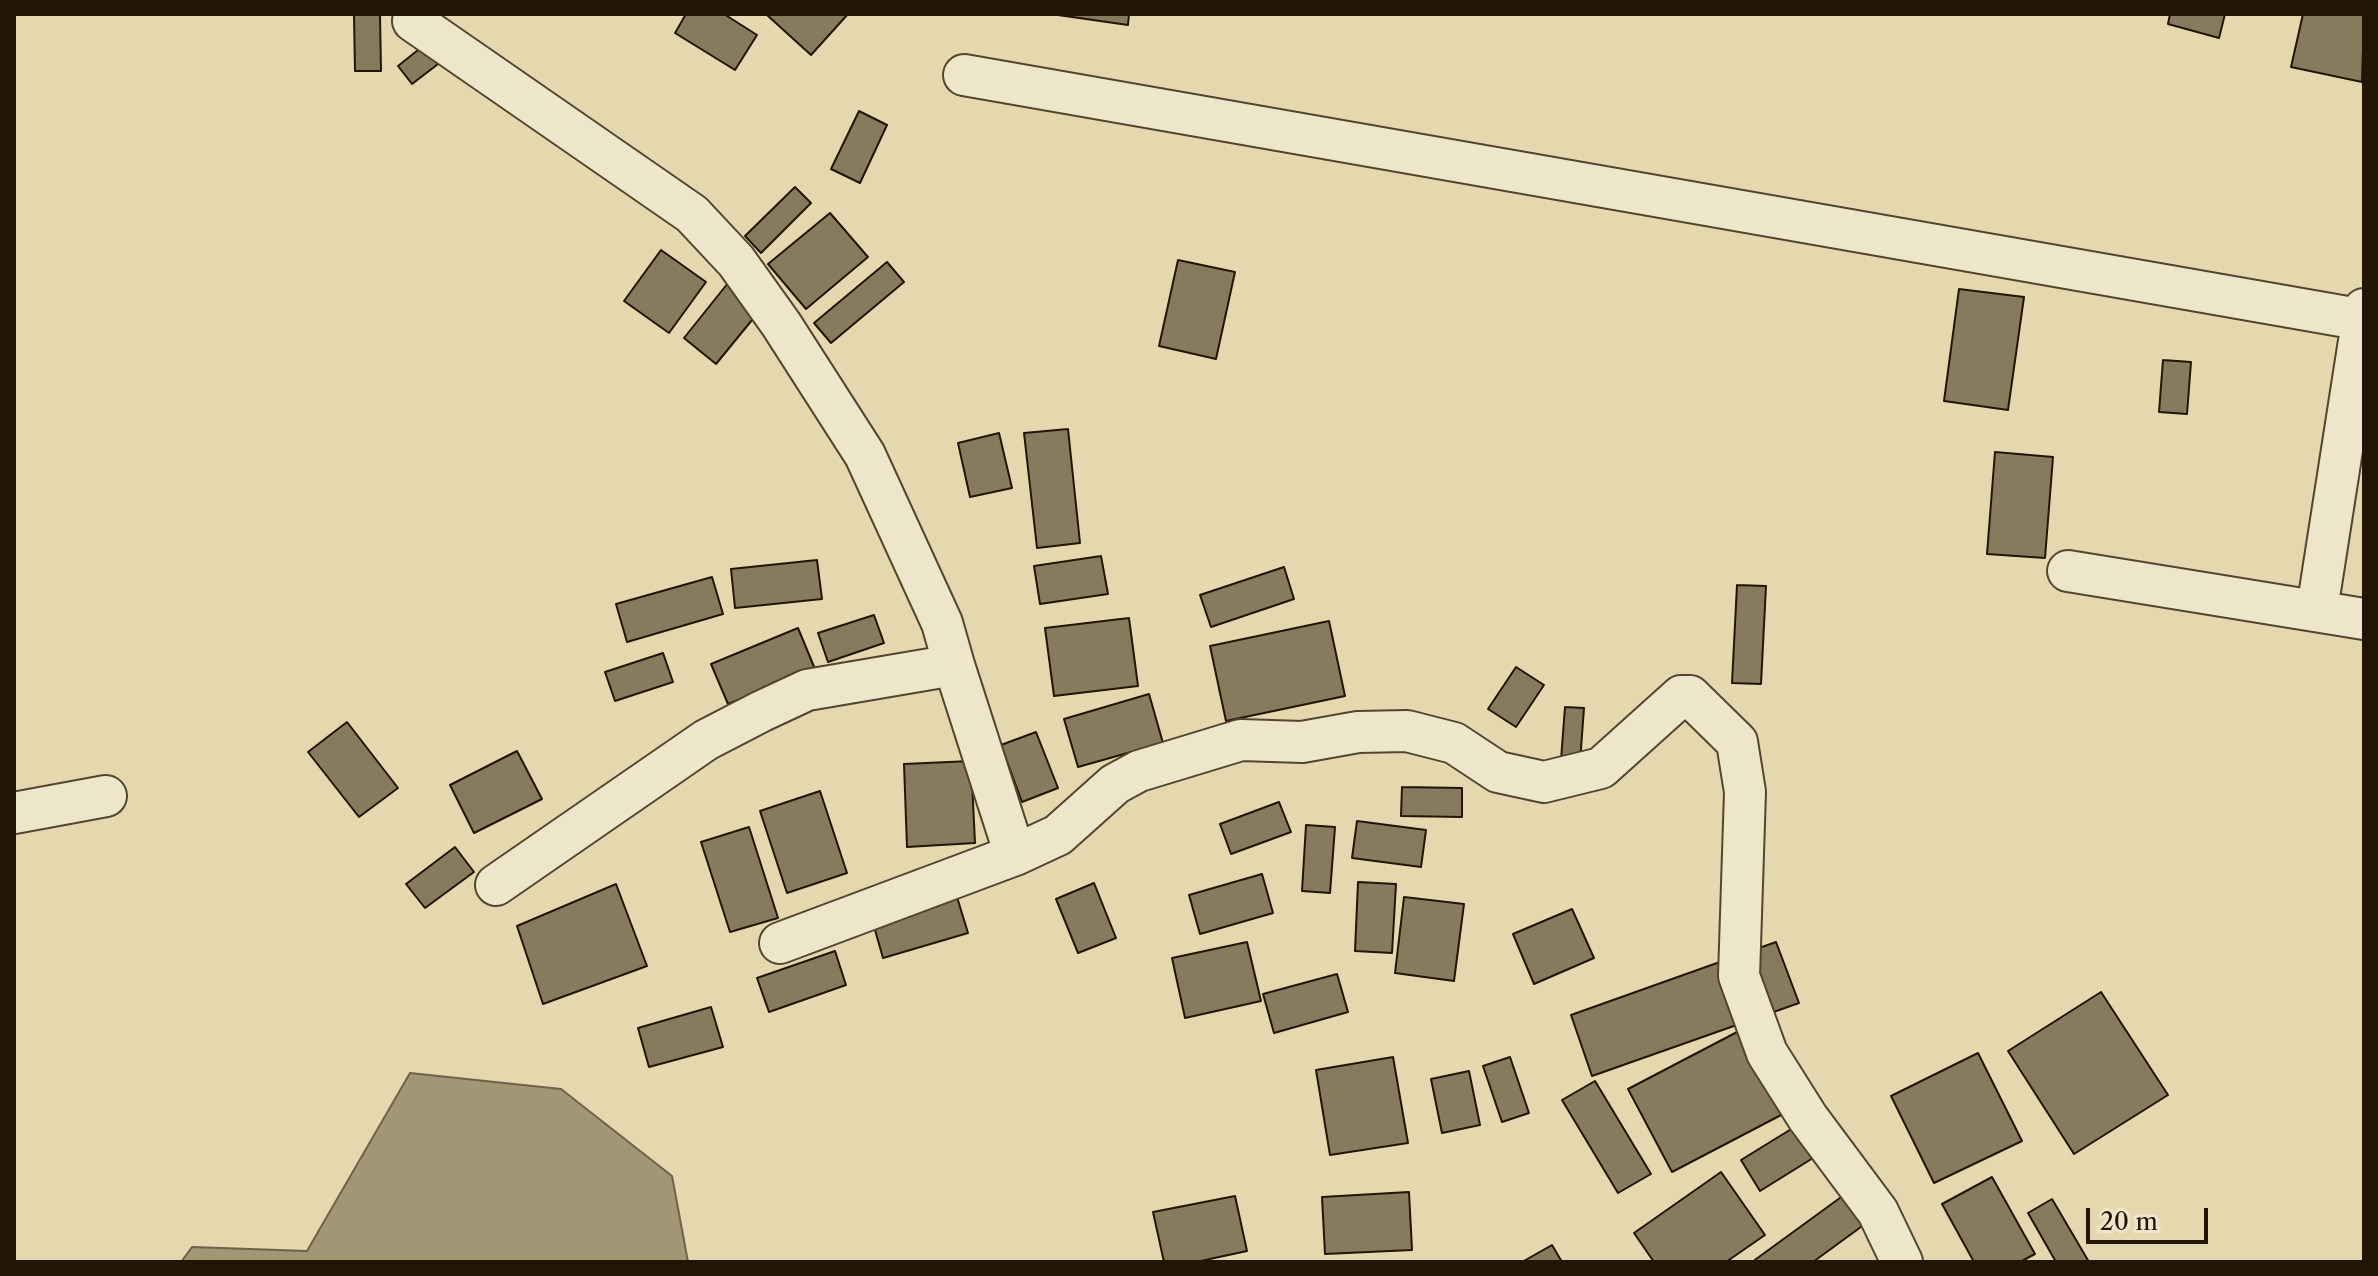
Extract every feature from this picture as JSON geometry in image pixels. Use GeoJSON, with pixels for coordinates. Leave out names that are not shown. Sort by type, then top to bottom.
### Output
{"type":"FeatureCollection","features":[{"type":"Feature","properties":{"kind":"street"},"geometry":{"type":"LineString","coordinates":[[413,21],[692,214],[736,261],[865,455],[942,623],[1015,855]]}},
{"type":"Feature","properties":{"kind":"street"},"geometry":{"type":"LineString","coordinates":[[964,75],[2363,316],[2317,610]]}},
{"type":"Feature","properties":{"kind":"street"},"geometry":{"type":"LineString","coordinates":[[2068,571],[2364,619]]}},
{"type":"Feature","properties":{"kind":"street"},"geometry":{"type":"LineString","coordinates":[[496,885],[706,740],[762,711],[807,690],[954,665]]}},
{"type":"Feature","properties":{"kind":"street"},"geometry":{"type":"LineString","coordinates":[[780,943],[1015,855],[1058,835],[1115,784],[1139,771],[1241,740],[1302,742],[1358,732],[1407,731],[1454,743],[1498,772],[1544,782],[1601,768],[1681,696],[1690,696],[1737,742],[1745,792],[1739,976],[1767,1053],[1808,1118],[1878,1212],[1902,1262]]}},
{"type":"Feature","properties":{"kind":"street"},"geometry":{"type":"LineString","coordinates":[[14,813],[106,796]]}},
{"type":"Feature","properties":{"kind":"shaded area"},"geometry":{"type":"Polygon","coordinates":[[[410,1073],[561,1089],[672,1176],[688,1262],[181,1262],[192,1247],[307,1251],[410,1073]]]}},
{"type":"Feature","properties":{"kind":"building"},"geometry":{"type":"Polygon","coordinates":[[[686,14],[724,14],[757,35],[735,70],[675,33],[686,14]]]}},
{"type":"Feature","properties":{"kind":"building"},"geometry":{"type":"Polygon","coordinates":[[[768,14],[848,14],[811,55],[767,15],[768,14]]]}},
{"type":"Feature","properties":{"kind":"building"},"geometry":{"type":"Polygon","coordinates":[[[1051,14],[1129,14],[1128,25],[1051,14]]]}},
{"type":"Feature","properties":{"kind":"building"},"geometry":{"type":"Polygon","coordinates":[[[2170,14],[2225,14],[2219,38],[2168,24],[2170,14]]]}},
{"type":"Feature","properties":{"kind":"building"},"geometry":{"type":"Polygon","coordinates":[[[2303,14],[2364,14],[2362,82],[2291,67],[2303,14]]]}},
{"type":"Feature","properties":{"kind":"building"},"geometry":{"type":"Polygon","coordinates":[[[354,15],[380,15],[381,71],[355,71],[354,15]]]}},
{"type":"Feature","properties":{"kind":"building"},"geometry":{"type":"Polygon","coordinates":[[[428,42],[442,61],[412,84],[398,66],[428,42]]]}},
{"type":"Feature","properties":{"kind":"building"},"geometry":{"type":"Polygon","coordinates":[[[859,111],[887,125],[860,183],[831,169],[859,111]]]}},
{"type":"Feature","properties":{"kind":"building"},"geometry":{"type":"Polygon","coordinates":[[[795,187],[811,203],[761,253],[745,236],[795,187]]]}},
{"type":"Feature","properties":{"kind":"building"},"geometry":{"type":"Polygon","coordinates":[[[830,213],[868,257],[806,309],[768,264],[830,213]]]}},
{"type":"Feature","properties":{"kind":"building"},"geometry":{"type":"Polygon","coordinates":[[[661,250],[706,282],[669,333],[624,301],[661,250]]]}},
{"type":"Feature","properties":{"kind":"building"},"geometry":{"type":"Polygon","coordinates":[[[1178,260],[1235,272],[1216,359],[1159,346],[1178,260]]]}},
{"type":"Feature","properties":{"kind":"building"},"geometry":{"type":"Polygon","coordinates":[[[887,262],[904,282],[831,343],[814,323],[887,262]]]}},
{"type":"Feature","properties":{"kind":"building"},"geometry":{"type":"Polygon","coordinates":[[[728,283],[761,309],[716,364],[684,338],[728,283]]]}},
{"type":"Feature","properties":{"kind":"building"},"geometry":{"type":"Polygon","coordinates":[[[1959,289],[2024,297],[2008,410],[1944,401],[1959,289]]]}},
{"type":"Feature","properties":{"kind":"building"},"geometry":{"type":"Polygon","coordinates":[[[2163,360],[2191,362],[2187,414],[2159,412],[2163,360]]]}},
{"type":"Feature","properties":{"kind":"building"},"geometry":{"type":"Polygon","coordinates":[[[1068,429],[1080,543],[1037,548],[1024,433],[1068,429]]]}},
{"type":"Feature","properties":{"kind":"building"},"geometry":{"type":"Polygon","coordinates":[[[999,433],[1012,488],[970,497],[958,443],[999,433]]]}},
{"type":"Feature","properties":{"kind":"building"},"geometry":{"type":"Polygon","coordinates":[[[1995,452],[2053,457],[2045,558],[1987,554],[1995,452]]]}},
{"type":"Feature","properties":{"kind":"building"},"geometry":{"type":"Polygon","coordinates":[[[1101,556],[1108,594],[1040,604],[1034,566],[1101,556]]]}},
{"type":"Feature","properties":{"kind":"building"},"geometry":{"type":"Polygon","coordinates":[[[817,560],[822,599],[735,608],[731,569],[817,560]]]}},
{"type":"Feature","properties":{"kind":"building"},"geometry":{"type":"Polygon","coordinates":[[[1284,567],[1294,599],[1211,627],[1200,595],[1284,567]]]}},
{"type":"Feature","properties":{"kind":"building"},"geometry":{"type":"Polygon","coordinates":[[[712,577],[723,614],[627,642],[616,604],[712,577]]]}},
{"type":"Feature","properties":{"kind":"building"},"geometry":{"type":"Polygon","coordinates":[[[1737,585],[1766,586],[1761,684],[1732,683],[1737,585]]]}},
{"type":"Feature","properties":{"kind":"building"},"geometry":{"type":"Polygon","coordinates":[[[874,615],[884,643],[828,662],[818,633],[874,615]]]}},
{"type":"Feature","properties":{"kind":"building"},"geometry":{"type":"Polygon","coordinates":[[[1129,618],[1138,686],[1054,696],[1045,628],[1129,618]]]}},
{"type":"Feature","properties":{"kind":"building"},"geometry":{"type":"Polygon","coordinates":[[[1329,621],[1345,696],[1226,721],[1210,646],[1329,621]]]}},
{"type":"Feature","properties":{"kind":"building"},"geometry":{"type":"Polygon","coordinates":[[[798,628],[815,669],[728,704],[711,664],[798,628]]]}},
{"type":"Feature","properties":{"kind":"building"},"geometry":{"type":"Polygon","coordinates":[[[663,653],[673,682],[615,701],[605,672],[663,653]]]}},
{"type":"Feature","properties":{"kind":"building"},"geometry":{"type":"Polygon","coordinates":[[[1516,667],[1544,685],[1516,727],[1488,709],[1516,667]]]}},
{"type":"Feature","properties":{"kind":"building"},"geometry":{"type":"Polygon","coordinates":[[[1149,694],[1163,743],[1078,767],[1064,719],[1149,694]]]}},
{"type":"Feature","properties":{"kind":"building"},"geometry":{"type":"Polygon","coordinates":[[[1565,707],[1584,708],[1580,762],[1561,760],[1565,707]]]}},
{"type":"Feature","properties":{"kind":"building"},"geometry":{"type":"Polygon","coordinates":[[[347,722],[398,788],[359,817],[308,752],[347,722]]]}},
{"type":"Feature","properties":{"kind":"building"},"geometry":{"type":"Polygon","coordinates":[[[1036,732],[1058,788],[1022,802],[1001,745],[1036,732]]]}},
{"type":"Feature","properties":{"kind":"building"},"geometry":{"type":"Polygon","coordinates":[[[517,751],[542,799],[474,833],[450,785],[517,751]]]}},
{"type":"Feature","properties":{"kind":"building"},"geometry":{"type":"Polygon","coordinates":[[[971,761],[975,843],[907,847],[904,764],[971,761]]]}},
{"type":"Feature","properties":{"kind":"building"},"geometry":{"type":"Polygon","coordinates":[[[1402,787],[1462,788],[1462,817],[1401,816],[1402,787]]]}},
{"type":"Feature","properties":{"kind":"building"},"geometry":{"type":"Polygon","coordinates":[[[820,791],[847,873],[787,893],[760,811],[820,791]]]}},
{"type":"Feature","properties":{"kind":"building"},"geometry":{"type":"Polygon","coordinates":[[[1279,802],[1291,832],[1231,854],[1220,824],[1279,802]]]}},
{"type":"Feature","properties":{"kind":"building"},"geometry":{"type":"Polygon","coordinates":[[[1357,821],[1426,830],[1421,867],[1352,858],[1357,821]]]}},
{"type":"Feature","properties":{"kind":"building"},"geometry":{"type":"Polygon","coordinates":[[[1306,825],[1335,827],[1330,893],[1302,891],[1306,825]]]}},
{"type":"Feature","properties":{"kind":"building"},"geometry":{"type":"Polygon","coordinates":[[[749,827],[778,918],[730,932],[701,842],[749,827]]]}},
{"type":"Feature","properties":{"kind":"building"},"geometry":{"type":"Polygon","coordinates":[[[455,847],[474,872],[425,908],[406,884],[455,847]]]}},
{"type":"Feature","properties":{"kind":"building"},"geometry":{"type":"Polygon","coordinates":[[[1262,874],[1273,913],[1200,934],[1189,895],[1262,874]]]}},
{"type":"Feature","properties":{"kind":"building"},"geometry":{"type":"Polygon","coordinates":[[[1358,882],[1396,884],[1392,953],[1355,951],[1358,882]]]}},
{"type":"Feature","properties":{"kind":"building"},"geometry":{"type":"Polygon","coordinates":[[[1094,883],[1116,938],[1078,953],[1056,899],[1094,883]]]}},
{"type":"Feature","properties":{"kind":"building"},"geometry":{"type":"Polygon","coordinates":[[[616,884],[647,966],[543,1004],[517,926],[616,884]]]}},
{"type":"Feature","properties":{"kind":"building"},"geometry":{"type":"Polygon","coordinates":[[[953,884],[968,933],[883,958],[869,909],[953,884]]]}},
{"type":"Feature","properties":{"kind":"building"},"geometry":{"type":"Polygon","coordinates":[[[1404,897],[1464,904],[1454,981],[1395,973],[1404,897]]]}},
{"type":"Feature","properties":{"kind":"building"},"geometry":{"type":"Polygon","coordinates":[[[1572,909],[1594,958],[1534,984],[1513,934],[1572,909]]]}},
{"type":"Feature","properties":{"kind":"building"},"geometry":{"type":"Polygon","coordinates":[[[1247,942],[1261,1001],[1185,1018],[1172,958],[1247,942]]]}},
{"type":"Feature","properties":{"kind":"building"},"geometry":{"type":"Polygon","coordinates":[[[1776,942],[1799,1003],[1592,1076],[1571,1015],[1776,942]]]}},
{"type":"Feature","properties":{"kind":"building"},"geometry":{"type":"Polygon","coordinates":[[[835,951],[846,985],[769,1012],[757,978],[835,951]]]}},
{"type":"Feature","properties":{"kind":"building"},"geometry":{"type":"Polygon","coordinates":[[[1337,974],[1348,1012],[1274,1033],[1263,994],[1337,974]]]}},
{"type":"Feature","properties":{"kind":"building"},"geometry":{"type":"Polygon","coordinates":[[[2101,992],[2168,1095],[2074,1154],[2008,1051],[2101,992]]]}},
{"type":"Feature","properties":{"kind":"building"},"geometry":{"type":"Polygon","coordinates":[[[711,1007],[723,1047],[649,1067],[638,1028],[711,1007]]]}},
{"type":"Feature","properties":{"kind":"building"},"geometry":{"type":"Polygon","coordinates":[[[1762,1019],[1806,1102],[1672,1172],[1628,1089],[1762,1019]]]}},
{"type":"Feature","properties":{"kind":"building"},"geometry":{"type":"Polygon","coordinates":[[[1978,1053],[2022,1141],[1934,1183],[1891,1096],[1978,1053]]]}},
{"type":"Feature","properties":{"kind":"building"},"geometry":{"type":"Polygon","coordinates":[[[1393,1057],[1408,1143],[1330,1155],[1316,1070],[1393,1057]]]}},
{"type":"Feature","properties":{"kind":"building"},"geometry":{"type":"Polygon","coordinates":[[[1510,1057],[1529,1113],[1502,1122],[1483,1066],[1510,1057]]]}},
{"type":"Feature","properties":{"kind":"building"},"geometry":{"type":"Polygon","coordinates":[[[1469,1071],[1480,1125],[1442,1133],[1431,1079],[1469,1071]]]}},
{"type":"Feature","properties":{"kind":"building"},"geometry":{"type":"Polygon","coordinates":[[[1595,1081],[1651,1174],[1618,1193],[1562,1100],[1595,1081]]]}},
{"type":"Feature","properties":{"kind":"building"},"geometry":{"type":"Polygon","coordinates":[[[1814,1115],[1834,1145],[1760,1191],[1741,1160],[1814,1115]]]}},
{"type":"Feature","properties":{"kind":"building"},"geometry":{"type":"Polygon","coordinates":[[[1721,1172],[1765,1235],[1726,1262],[1654,1262],[1634,1233],[1721,1172]]]}},
{"type":"Feature","properties":{"kind":"building"},"geometry":{"type":"Polygon","coordinates":[[[1992,1177],[2035,1254],[2020,1262],[1974,1262],[1942,1204],[1992,1177]]]}},
{"type":"Feature","properties":{"kind":"building"},"geometry":{"type":"Polygon","coordinates":[[[1409,1192],[1412,1250],[1325,1254],[1322,1197],[1409,1192]]]}},
{"type":"Feature","properties":{"kind":"building"},"geometry":{"type":"Polygon","coordinates":[[[1844,1195],[1865,1224],[1813,1262],[1752,1262],[1844,1195]]]}},
{"type":"Feature","properties":{"kind":"building"},"geometry":{"type":"Polygon","coordinates":[[[1235,1196],[1247,1251],[1196,1262],[1164,1262],[1153,1212],[1235,1196]]]}},
{"type":"Feature","properties":{"kind":"building"},"geometry":{"type":"Polygon","coordinates":[[[2052,1199],[2089,1262],[2056,1262],[2028,1213],[2052,1199]]]}},
{"type":"Feature","properties":{"kind":"building"},"geometry":{"type":"Polygon","coordinates":[[[1552,1245],[1562,1262],[1522,1262],[1552,1245]]]}}]}
